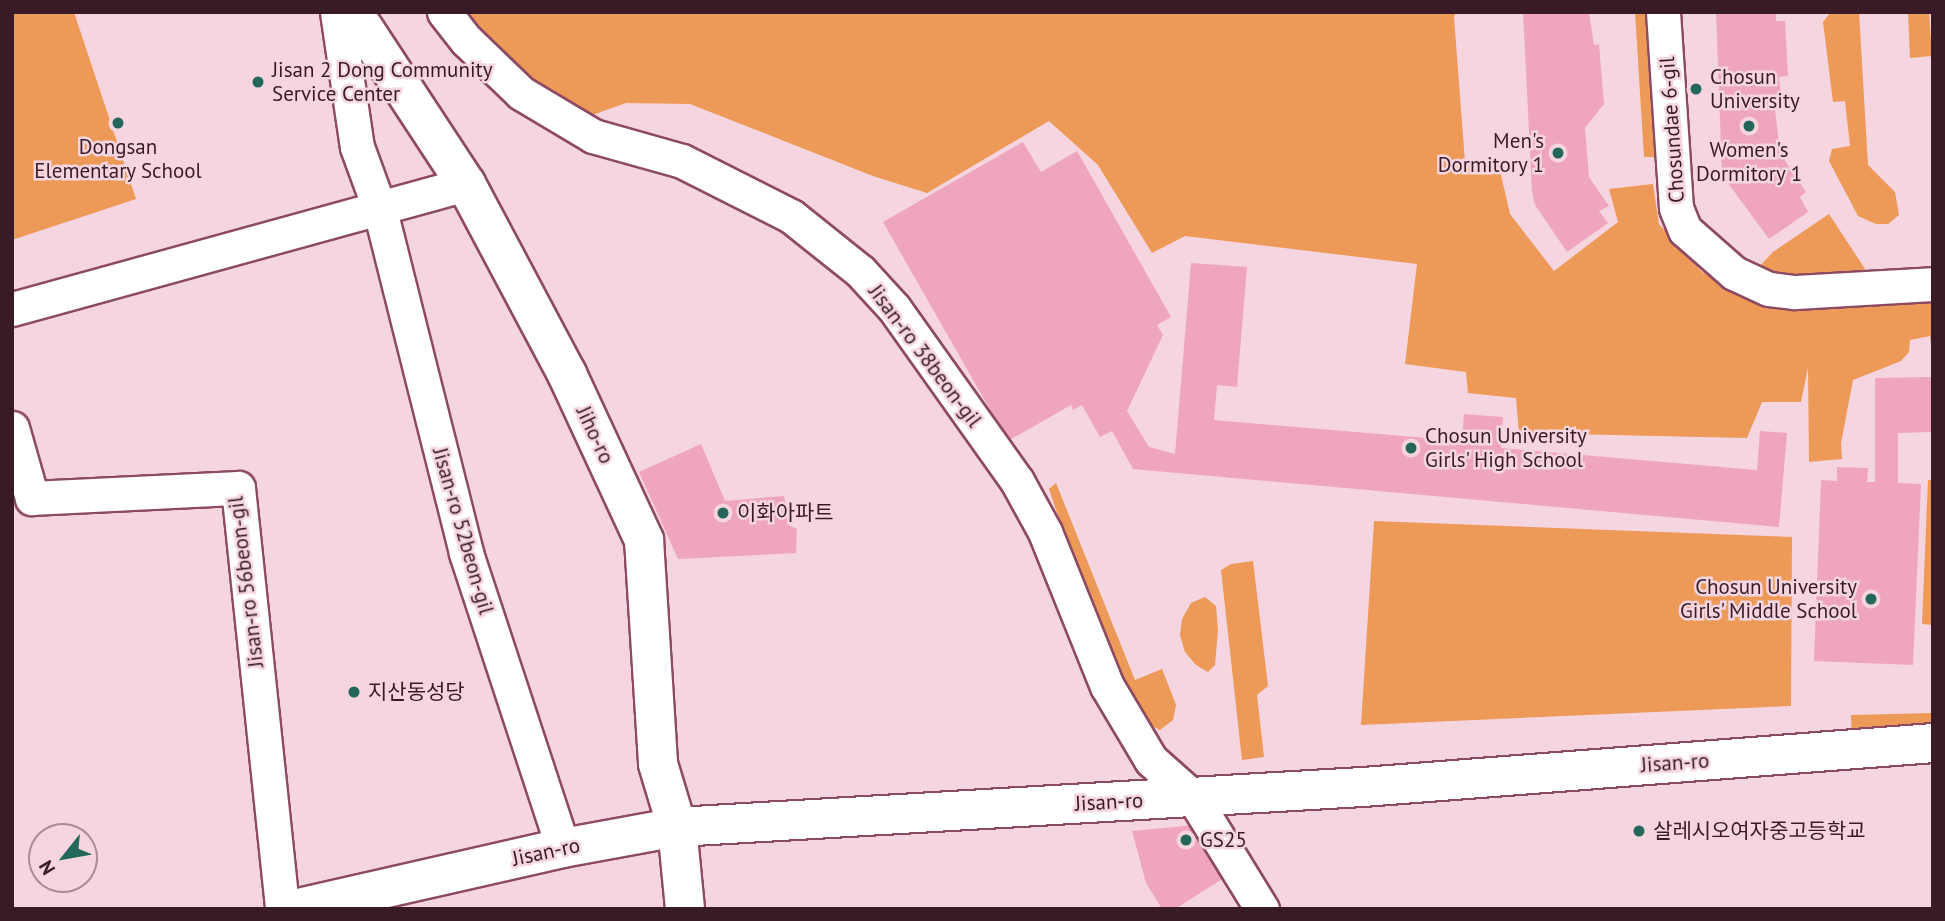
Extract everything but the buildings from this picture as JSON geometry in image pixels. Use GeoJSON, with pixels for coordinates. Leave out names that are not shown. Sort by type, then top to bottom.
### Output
{"type":"FeatureCollection","features":[{"type":"Feature","properties":{"kind":"street","name":"Jisan-ro 52beon-gil"},"geometry":{"type":"LineString","coordinates":[[337,12],[357,147],[380,210],[466,554],[563,848]]}},
{"type":"Feature","properties":{"kind":"street","name":"Jiho-ro"},"geometry":{"type":"LineString","coordinates":[[353,12],[466,184],[567,374],[643,540],[658,764],[677,827],[685,909]]}},
{"type":"Feature","properties":{"kind":"street","name":"Jisan-ro 38beon-gil"},"geometry":{"type":"LineString","coordinates":[[444,12],[466,40],[521,93],[593,136],[682,161],[791,216],[860,271],[894,308],[1017,481],[1045,531],[1107,686],[1151,760],[1193,797],[1262,909]]}},
{"type":"Feature","properties":{"kind":"street","name":"Chosundae 6-gil"},"geometry":{"type":"LineString","coordinates":[[1663,12],[1676,208],[1685,230],[1734,273],[1769,289],[1795,292],[1933,284]]}},
{"type":"Feature","properties":{"kind":"street"},"geometry":{"type":"LineString","coordinates":[[12,309],[380,210],[466,184]]}},
{"type":"Feature","properties":{"kind":"street","name":"Jisan-ro 56beon-gil"},"geometry":{"type":"LineString","coordinates":[[12,428],[32,498],[238,488],[282,909]]}},
{"type":"Feature","properties":{"kind":"street","name":"Jisan-ro"},"geometry":{"type":"LineString","coordinates":[[293,909],[563,848],[677,827],[1193,797],[1933,743]]}},
{"type":"Feature","properties":{"kind":"shaded area"},"geometry":{"type":"Polygon","coordinates":[[[12,12],[74,12],[136,199],[12,240],[12,12]]]}},
{"type":"Feature","properties":{"kind":"shaded area"},"geometry":{"type":"Polygon","coordinates":[[[469,12],[1456,12],[1454,17],[1465,162],[1498,162],[1510,214],[1554,271],[1618,222],[1609,189],[1653,184],[1659,224],[1702,272],[1750,296],[1801,306],[1933,301],[1933,360],[1930,336],[1910,340],[1909,352],[1901,361],[1853,380],[1841,443],[1842,459],[1809,462],[1808,367],[1801,402],[1762,402],[1747,438],[1519,433],[1516,398],[1468,393],[1466,372],[1405,364],[1417,264],[1185,236],[1152,253],[1098,165],[1049,121],[927,193],[873,176],[690,104],[626,103],[581,119],[490,46],[469,12]]]}},
{"type":"Feature","properties":{"kind":"shaded area"},"geometry":{"type":"Polygon","coordinates":[[[1635,12],[1651,12],[1660,157],[1644,157],[1635,12]]]}},
{"type":"Feature","properties":{"kind":"shaded area"},"geometry":{"type":"Polygon","coordinates":[[[1831,12],[1859,12],[1868,165],[1895,192],[1899,215],[1888,224],[1876,224],[1858,216],[1829,161],[1832,149],[1850,146],[1845,101],[1833,102],[1823,22],[1831,12]]]}},
{"type":"Feature","properties":{"kind":"shaded area"},"geometry":{"type":"Polygon","coordinates":[[[1908,12],[1929,12],[1932,56],[1910,58],[1908,12]]]}},
{"type":"Feature","properties":{"kind":"shaded area"},"geometry":{"type":"Polygon","coordinates":[[[1829,214],[1869,275],[1783,280],[1757,269],[1773,252],[1829,214]]]}},
{"type":"Feature","properties":{"kind":"shaded area"},"geometry":{"type":"Polygon","coordinates":[[[1928,480],[1933,480],[1933,625],[1922,624],[1928,480]]]}},
{"type":"Feature","properties":{"kind":"shaded area"},"geometry":{"type":"Polygon","coordinates":[[[1056,483],[1135,680],[1162,669],[1176,705],[1173,720],[1160,730],[1148,724],[1102,645],[1049,489],[1056,483]]]}},
{"type":"Feature","properties":{"kind":"shaded area"},"geometry":{"type":"Polygon","coordinates":[[[1374,521],[1792,537],[1791,706],[1361,725],[1374,521]]]}},
{"type":"Feature","properties":{"kind":"shaded area"},"geometry":{"type":"Polygon","coordinates":[[[1253,561],[1268,686],[1257,695],[1264,757],[1242,760],[1221,570],[1231,564],[1253,561]]]}},
{"type":"Feature","properties":{"kind":"shaded area"},"geometry":{"type":"Polygon","coordinates":[[[1205,597],[1216,606],[1218,630],[1215,665],[1208,672],[1196,665],[1185,652],[1180,635],[1182,619],[1191,603],[1205,597]]]}},
{"type":"Feature","properties":{"kind":"shaded area"},"geometry":{"type":"Polygon","coordinates":[[[1933,713],[1933,736],[1852,740],[1851,715],[1933,713]]]}},
{"type":"Feature","properties":{"kind":"place","name":"Jisan 2 Dong Community Service Center"},"geometry":{"type":"Point","coordinates":[258,82]}},
{"type":"Feature","properties":{"kind":"place","name":"Chosun University"},"geometry":{"type":"Point","coordinates":[1696,89]}},
{"type":"Feature","properties":{"kind":"place","name":"Dongsan Elementary School"},"geometry":{"type":"Point","coordinates":[118,123]}},
{"type":"Feature","properties":{"kind":"place","name":"Women's Dormitory 1"},"geometry":{"type":"Point","coordinates":[1749,126]}},
{"type":"Feature","properties":{"kind":"place","name":"Men's Dormitory 1"},"geometry":{"type":"Point","coordinates":[1558,153]}},
{"type":"Feature","properties":{"kind":"place","name":"Chosun University Girls' High School"},"geometry":{"type":"Point","coordinates":[1411,448]}},
{"type":"Feature","properties":{"kind":"place","name":"이화아파트"},"geometry":{"type":"Point","coordinates":[723,513]}},
{"type":"Feature","properties":{"kind":"place","name":"Chosun University Girls' Middle School"},"geometry":{"type":"Point","coordinates":[1871,599]}},
{"type":"Feature","properties":{"kind":"place","name":"지산동성당"},"geometry":{"type":"Point","coordinates":[354,692]}},
{"type":"Feature","properties":{"kind":"place","name":"살레시오여자중고등학교"},"geometry":{"type":"Point","coordinates":[1639,831]}},
{"type":"Feature","properties":{"kind":"place","name":"GS25"},"geometry":{"type":"Point","coordinates":[1186,840]}}]}
